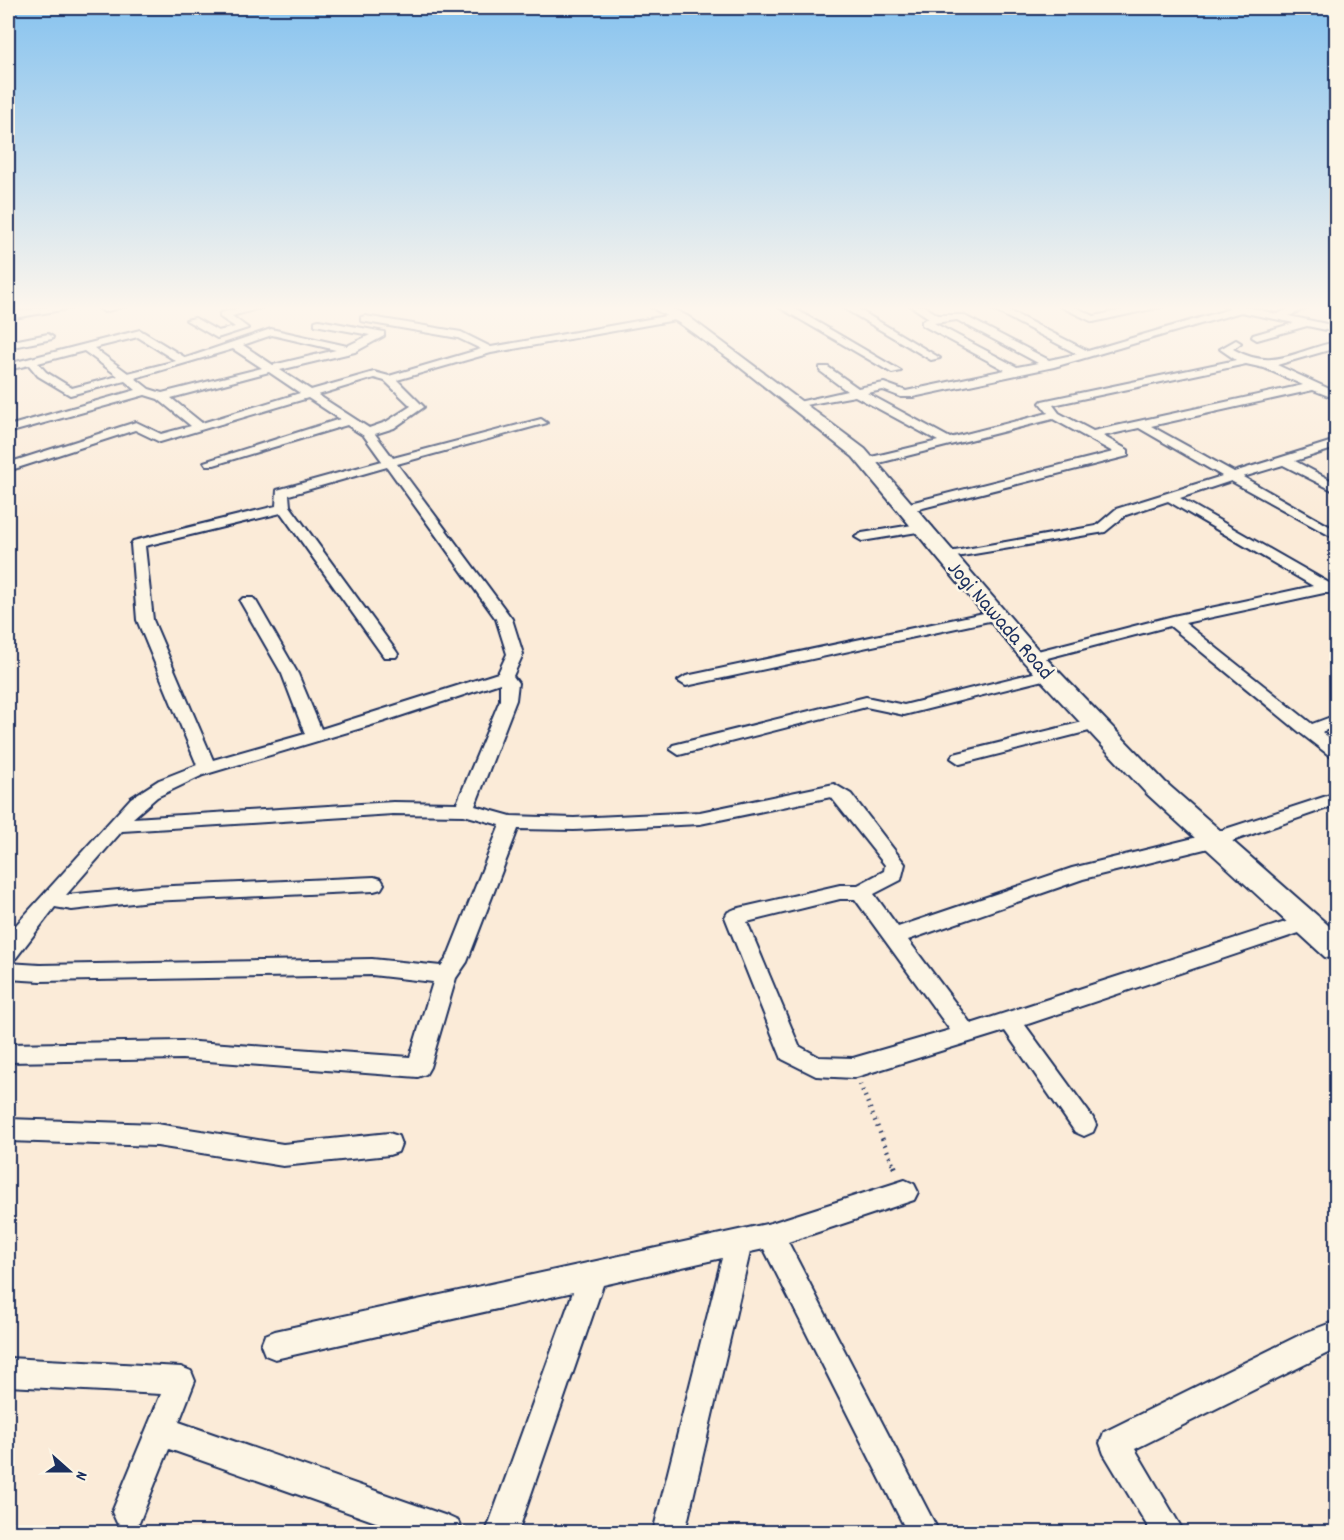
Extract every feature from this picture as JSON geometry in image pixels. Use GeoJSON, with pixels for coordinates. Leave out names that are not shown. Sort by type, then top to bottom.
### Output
{"type":"FeatureCollection","features":[{"type":"Feature","properties":{"kind":"street"},"geometry":{"type":"LineString","coordinates":[[48,378],[70,392],[127,378]]}},
{"type":"Feature","properties":{"kind":"street"},"geometry":{"type":"LineString","coordinates":[[131,378],[145,391],[162,397],[200,427]]}},
{"type":"Feature","properties":{"kind":"street"},"geometry":{"type":"LineString","coordinates":[[162,397],[236,378]]}},
{"type":"Feature","properties":{"kind":"street"},"geometry":{"type":"LineString","coordinates":[[284,378],[347,422],[368,433],[391,464],[504,619],[515,654],[504,677]]}},
{"type":"Feature","properties":{"kind":"street"},"geometry":{"type":"LineString","coordinates":[[8,467],[136,426],[160,438],[363,378]]}},
{"type":"Feature","properties":{"kind":"street"},"geometry":{"type":"LineString","coordinates":[[368,433],[390,424],[418,407],[389,379],[385,378]]}},
{"type":"Feature","properties":{"kind":"street"},"geometry":{"type":"LineString","coordinates":[[389,379],[393,378]]}},
{"type":"Feature","properties":{"kind":"street","name":"Jogi Nawada Road"},"geometry":{"type":"LineString","coordinates":[[761,378],[798,405],[867,462],[925,527],[1032,657],[1156,788],[1336,949]]}},
{"type":"Feature","properties":{"kind":"street"},"geometry":{"type":"LineString","coordinates":[[836,378],[856,392],[949,442]]}},
{"type":"Feature","properties":{"kind":"street"},"geometry":{"type":"LineString","coordinates":[[798,405],[884,386],[905,395],[989,378]]}},
{"type":"Feature","properties":{"kind":"street"},"geometry":{"type":"LineString","coordinates":[[907,508],[1124,453],[1055,415],[1046,403],[1166,378]]}},
{"type":"Feature","properties":{"kind":"street"},"geometry":{"type":"LineString","coordinates":[[1296,378],[1336,396]]}},
{"type":"Feature","properties":{"kind":"street"},"geometry":{"type":"LineString","coordinates":[[1093,435],[1143,426],[1314,386]]}},
{"type":"Feature","properties":{"kind":"street"},"geometry":{"type":"LineString","coordinates":[[8,430],[145,391]]}},
{"type":"Feature","properties":{"kind":"street"},"geometry":{"type":"LineString","coordinates":[[867,462],[1055,415]]}},
{"type":"Feature","properties":{"kind":"street"},"geometry":{"type":"LineString","coordinates":[[210,462],[347,422]]}},
{"type":"Feature","properties":{"kind":"street"},"geometry":{"type":"LineString","coordinates":[[390,654],[289,512],[283,508],[281,496],[285,490],[541,423]]}},
{"type":"Feature","properties":{"kind":"street"},"geometry":{"type":"LineString","coordinates":[[1143,426],[1336,535]]}},
{"type":"Feature","properties":{"kind":"street"},"geometry":{"type":"LineString","coordinates":[[949,556],[1100,529],[1121,512],[1336,444]]}},
{"type":"Feature","properties":{"kind":"street"},"geometry":{"type":"LineString","coordinates":[[1283,460],[1336,488]]}},
{"type":"Feature","properties":{"kind":"street"},"geometry":{"type":"LineString","coordinates":[[1168,496],[1333,590]]}},
{"type":"Feature","properties":{"kind":"street"},"geometry":{"type":"LineString","coordinates":[[207,766],[145,620],[138,544],[283,508]]}},
{"type":"Feature","properties":{"kind":"street"},"geometry":{"type":"LineString","coordinates":[[862,537],[925,527]]}},
{"type":"Feature","properties":{"kind":"street"},"geometry":{"type":"LineString","coordinates":[[1032,657],[1173,621],[1333,590]]}},
{"type":"Feature","properties":{"kind":"street"},"geometry":{"type":"LineString","coordinates":[[248,601],[290,674],[314,734]]}},
{"type":"Feature","properties":{"kind":"street"},"geometry":{"type":"LineString","coordinates":[[686,681],[998,615]]}},
{"type":"Feature","properties":{"kind":"street"},"geometry":{"type":"LineString","coordinates":[[1173,621],[1336,752]]}},
{"type":"Feature","properties":{"kind":"street"},"geometry":{"type":"LineString","coordinates":[[679,749],[866,702],[904,710],[1049,674]]}},
{"type":"Feature","properties":{"kind":"street"},"geometry":{"type":"LineString","coordinates":[[8,952],[51,898],[117,825],[123,815],[144,796],[207,766],[226,763],[314,734],[379,717],[481,682],[504,677]]}},
{"type":"Feature","properties":{"kind":"street"},"geometry":{"type":"LineString","coordinates":[[464,809],[508,700],[510,683],[504,677]]}},
{"type":"Feature","properties":{"kind":"street"},"geometry":{"type":"LineString","coordinates":[[1309,731],[1336,720]]}},
{"type":"Feature","properties":{"kind":"street"},"geometry":{"type":"LineString","coordinates":[[960,758],[1095,724]]}},
{"type":"Feature","properties":{"kind":"street"},"geometry":{"type":"LineString","coordinates":[[117,825],[393,808],[464,809],[511,822],[574,824],[700,818],[834,790],[844,798],[895,864],[894,875],[861,892],[840,892],[735,918],[790,1052],[816,1066],[854,1068],[1010,1021],[1307,923]]}},
{"type":"Feature","properties":{"kind":"street"},"geometry":{"type":"LineString","coordinates":[[894,937],[1079,873],[1214,840],[1336,799]]}},
{"type":"Feature","properties":{"kind":"street"},"geometry":{"type":"LineString","coordinates":[[8,1053],[182,1050],[418,1067],[446,975],[456,962],[511,822]]}},
{"type":"Feature","properties":{"kind":"street"},"geometry":{"type":"LineString","coordinates":[[51,898],[72,903],[150,894],[374,884]]}},
{"type":"Feature","properties":{"kind":"street"},"geometry":{"type":"LineString","coordinates":[[861,892],[966,1035]]}},
{"type":"Feature","properties":{"kind":"street"},"geometry":{"type":"LineString","coordinates":[[8,971],[40,973],[372,967],[446,975]]}},
{"type":"Feature","properties":{"kind":"street"},"geometry":{"type":"LineString","coordinates":[[1010,1021],[1083,1125]]}},
{"type":"Feature","properties":{"kind":"street"},"geometry":{"type":"LineString","coordinates":[[8,1130],[157,1135],[283,1155],[389,1144]]}},
{"type":"Feature","properties":{"kind":"street"},"geometry":{"type":"LineString","coordinates":[[275,1345],[771,1235],[904,1192]]}},
{"type":"Feature","properties":{"kind":"street"},"geometry":{"type":"LineString","coordinates":[[771,1235],[923,1533]]}},
{"type":"Feature","properties":{"kind":"street"},"geometry":{"type":"LineString","coordinates":[[669,1533],[739,1242]]}},
{"type":"Feature","properties":{"kind":"street"},"geometry":{"type":"LineString","coordinates":[[502,1533],[593,1274]]}},
{"type":"Feature","properties":{"kind":"street"},"geometry":{"type":"LineString","coordinates":[[1168,1533],[1115,1443],[1312,1344],[1336,1335]]}},
{"type":"Feature","properties":{"kind":"street"},"geometry":{"type":"LineString","coordinates":[[8,1372],[181,1381],[128,1512]]}},
{"type":"Feature","properties":{"kind":"street"},"geometry":{"type":"LineString","coordinates":[[162,1431],[447,1533]]}},
{"type":"Feature","properties":{"kind":"path"},"geometry":{"type":"LineString","coordinates":[[854,1068],[904,1192]]}}]}
